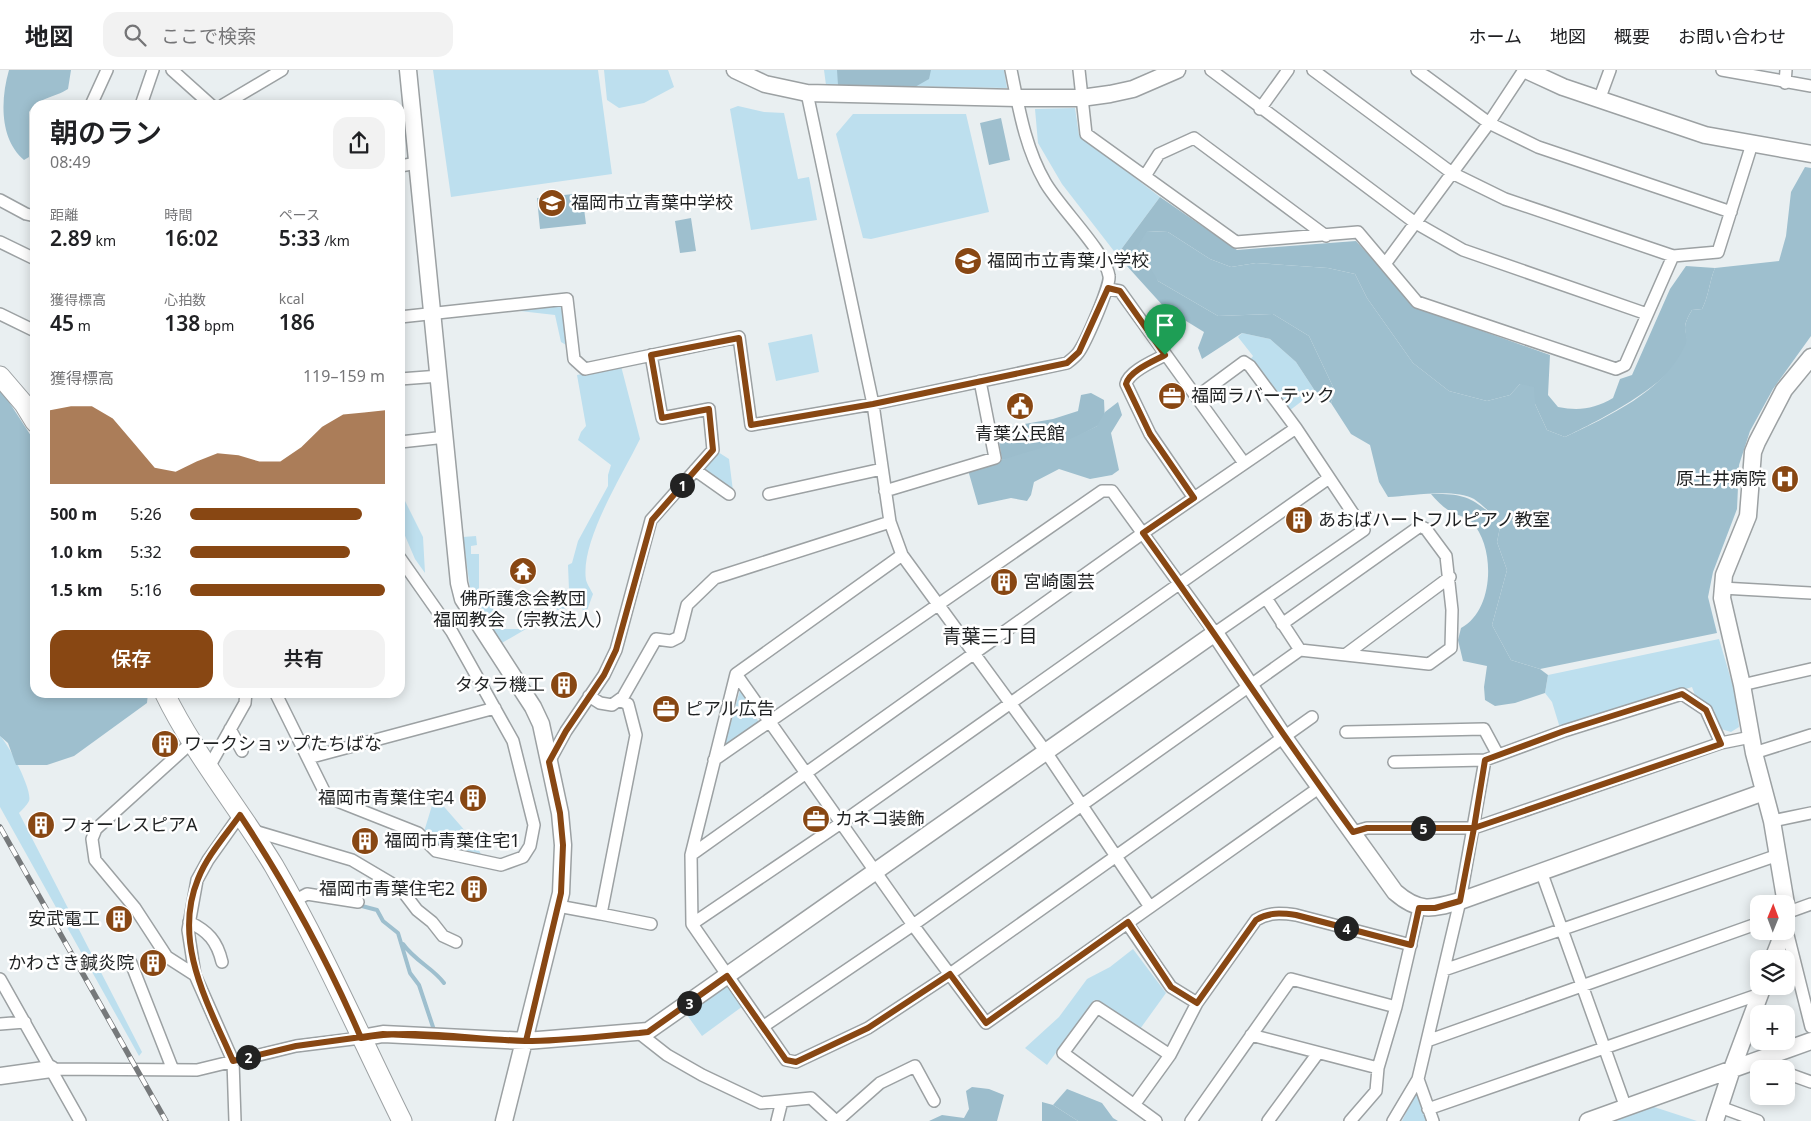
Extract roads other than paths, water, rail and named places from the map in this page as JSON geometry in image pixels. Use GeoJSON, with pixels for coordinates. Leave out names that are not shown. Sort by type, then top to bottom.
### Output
{"type":"FeatureCollection","features":[{"type":"Feature","properties":{"kind":"main road"},"geometry":{"type":"LineString","coordinates":[[0,376],[30,414]]}},
{"type":"Feature","properties":{"kind":"main road"},"geometry":{"type":"LineString","coordinates":[[167,698],[192,742],[294,901],[334,977],[361,1038],[402,1121]]}},
{"type":"Feature","properties":{"kind":"street"},"geometry":{"type":"LineString","coordinates":[[93,100],[107,70]]}},
{"type":"Feature","properties":{"kind":"street"},"geometry":{"type":"LineString","coordinates":[[143,100],[153,70]]}},
{"type":"Feature","properties":{"kind":"street"},"geometry":{"type":"LineString","coordinates":[[172,70],[205,100]]}},
{"type":"Feature","properties":{"kind":"street"},"geometry":{"type":"LineString","coordinates":[[231,100],[282,70]]}},
{"type":"Feature","properties":{"kind":"street"},"geometry":{"type":"LineString","coordinates":[[408,70],[463,599],[533,707],[540,724],[560,813],[563,845],[561,893],[526,1041],[504,1121]]}},
{"type":"Feature","properties":{"kind":"street"},"geometry":{"type":"LineString","coordinates":[[736,70],[765,84],[807,93],[1017,98],[1081,98],[1133,89],[1177,70]]}},
{"type":"Feature","properties":{"kind":"street"},"geometry":{"type":"LineString","coordinates":[[405,317],[567,299],[574,359],[585,369],[739,338],[751,425],[873,404],[1067,363],[1079,352],[1108,288],[1110,277],[1103,260],[1046,184],[1033,159],[1023,131],[1012,70]]}},
{"type":"Feature","properties":{"kind":"street"},"geometry":{"type":"LineString","coordinates":[[1079,70],[1086,134],[1236,242],[1358,232],[1417,302],[1616,369],[1625,365],[1673,256]]}},
{"type":"Feature","properties":{"kind":"street"},"geometry":{"type":"LineString","coordinates":[[1211,70],[1260,109],[1414,222],[1463,250],[1647,314]]}},
{"type":"Feature","properties":{"kind":"street"},"geometry":{"type":"LineString","coordinates":[[1260,109],[1288,70]]}},
{"type":"Feature","properties":{"kind":"street"},"geometry":{"type":"LineString","coordinates":[[1314,70],[1452,173],[1505,200],[1673,256],[1718,252],[1752,144]]}},
{"type":"Feature","properties":{"kind":"street"},"geometry":{"type":"LineString","coordinates":[[1417,70],[1489,124],[1538,147],[1731,212]]}},
{"type":"Feature","properties":{"kind":"street"},"geometry":{"type":"LineString","coordinates":[[1385,264],[1414,222],[1489,124],[1525,70],[1599,100],[1705,135],[1811,154]]}},
{"type":"Feature","properties":{"kind":"street"},"geometry":{"type":"LineString","coordinates":[[1599,100],[1610,70]]}},
{"type":"Feature","properties":{"kind":"street"},"geometry":{"type":"LineString","coordinates":[[1725,70],[1784,83],[1811,86]]}},
{"type":"Feature","properties":{"kind":"street"},"geometry":{"type":"LineString","coordinates":[[1784,83],[1786,70]]}},
{"type":"Feature","properties":{"kind":"street"},"geometry":{"type":"LineString","coordinates":[[807,93],[873,404],[890,522],[902,555],[1046,752],[1150,907]]}},
{"type":"Feature","properties":{"kind":"street"},"geometry":{"type":"LineString","coordinates":[[1145,176],[1159,154],[1194,138],[1326,236]]}},
{"type":"Feature","properties":{"kind":"street"},"geometry":{"type":"LineString","coordinates":[[405,165],[417,163]]}},
{"type":"Feature","properties":{"kind":"street"},"geometry":{"type":"LineString","coordinates":[[0,200],[30,215]]}},
{"type":"Feature","properties":{"kind":"street"},"geometry":{"type":"LineString","coordinates":[[0,242],[30,257]]}},
{"type":"Feature","properties":{"kind":"street"},"geometry":{"type":"LineString","coordinates":[[1108,288],[1120,291],[1165,355],[1198,396],[1244,463]]}},
{"type":"Feature","properties":{"kind":"street"},"geometry":{"type":"LineString","coordinates":[[0,314],[30,329]]}},
{"type":"Feature","properties":{"kind":"street"},"geometry":{"type":"LineString","coordinates":[[549,762],[604,675],[616,650],[652,520],[713,450],[709,409],[662,418],[651,355]]}},
{"type":"Feature","properties":{"kind":"street"},"geometry":{"type":"LineString","coordinates":[[1165,355],[1133,374],[1126,384],[1150,434],[1194,498]]}},
{"type":"Feature","properties":{"kind":"street"},"geometry":{"type":"LineString","coordinates":[[1785,895],[1772,821],[1752,745],[1742,685],[1724,617],[1722,588],[1724,575],[1748,516],[1753,452],[1784,390],[1811,357]]}},
{"type":"Feature","properties":{"kind":"street"},"geometry":{"type":"LineString","coordinates":[[0,1076],[51,1069],[196,1070],[296,1046],[383,1034],[526,1041],[648,1032],[1364,530],[1296,428],[1250,366],[1244,362],[1198,396]]}},
{"type":"Feature","properties":{"kind":"street"},"geometry":{"type":"LineString","coordinates":[[405,379],[440,376]]}},
{"type":"Feature","properties":{"kind":"street"},"geometry":{"type":"LineString","coordinates":[[885,490],[995,458],[980,382]]}},
{"type":"Feature","properties":{"kind":"street"},"geometry":{"type":"LineString","coordinates":[[691,855],[1143,533],[1296,428]]}},
{"type":"Feature","properties":{"kind":"street"},"geometry":{"type":"LineString","coordinates":[[405,441],[446,437]]}},
{"type":"Feature","properties":{"kind":"street"},"geometry":{"type":"LineString","coordinates":[[769,494],[882,469]]}},
{"type":"Feature","properties":{"kind":"street"},"geometry":{"type":"LineString","coordinates":[[695,470],[729,494]]}},
{"type":"Feature","properties":{"kind":"street"},"geometry":{"type":"LineString","coordinates":[[692,924],[841,823],[1329,478]]}},
{"type":"Feature","properties":{"kind":"street"},"geometry":{"type":"LineString","coordinates":[[714,760],[1102,491],[1112,491],[1179,583],[1283,736],[1395,892],[1408,904],[1419,908],[1435,908],[1460,901],[1764,792]]}},
{"type":"Feature","properties":{"kind":"street"},"geometry":{"type":"LineString","coordinates":[[589,696],[600,703],[612,704],[619,700],[656,639],[671,641],[679,637],[687,605],[716,578],[890,522]]}},
{"type":"Feature","properties":{"kind":"street"},"geometry":{"type":"LineString","coordinates":[[764,1026],[914,925],[1300,650],[1430,664],[1451,648],[1452,610],[1450,577],[1446,556],[1426,529],[1420,526],[1282,624]]}},
{"type":"Feature","properties":{"kind":"street"},"geometry":{"type":"LineString","coordinates":[[902,555],[736,674],[691,855],[692,924],[786,1060],[796,1062],[868,1028],[950,974],[1312,717]]}},
{"type":"Feature","properties":{"kind":"street"},"geometry":{"type":"LineString","coordinates":[[278,698],[327,797],[418,833],[436,851],[501,865],[523,857],[530,846],[534,825],[513,741],[452,632],[405,565]]}},
{"type":"Feature","properties":{"kind":"street"},"geometry":{"type":"LineString","coordinates":[[1345,655],[1450,577]]}},
{"type":"Feature","properties":{"kind":"street"},"geometry":{"type":"LineString","coordinates":[[1722,588],[1811,593]]}},
{"type":"Feature","properties":{"kind":"street"},"geometry":{"type":"LineString","coordinates":[[1266,598],[1300,650]]}},
{"type":"Feature","properties":{"kind":"street"},"geometry":{"type":"LineString","coordinates":[[1742,685],[1811,669]]}},
{"type":"Feature","properties":{"kind":"street"},"geometry":{"type":"LineString","coordinates":[[736,674],[986,1023],[1320,787]]}},
{"type":"Feature","properties":{"kind":"street"},"geometry":{"type":"LineString","coordinates":[[1394,762],[1485,760],[1564,731],[1682,694],[1706,710],[1721,744]]}},
{"type":"Feature","properties":{"kind":"street"},"geometry":{"type":"LineString","coordinates":[[209,767],[244,703],[245,698]]}},
{"type":"Feature","properties":{"kind":"street"},"geometry":{"type":"LineString","coordinates":[[600,914],[636,735],[628,704],[619,700]]}},
{"type":"Feature","properties":{"kind":"street"},"geometry":{"type":"LineString","coordinates":[[308,758],[495,708]]}},
{"type":"Feature","properties":{"kind":"street"},"geometry":{"type":"LineString","coordinates":[[230,729],[242,752]]}},
{"type":"Feature","properties":{"kind":"street"},"geometry":{"type":"LineString","coordinates":[[1346,732],[1484,730],[1498,755]]}},
{"type":"Feature","properties":{"kind":"street"},"geometry":{"type":"LineString","coordinates":[[1353,832],[1367,828],[1474,828],[1721,744],[1752,745],[1811,735]]}},
{"type":"Feature","properties":{"kind":"street"},"geometry":{"type":"LineString","coordinates":[[192,742],[96,829],[92,839],[95,860],[135,908],[168,957],[195,975]]}},
{"type":"Feature","properties":{"kind":"street"},"geometry":{"type":"LineString","coordinates":[[1393,1121],[1418,1079],[1460,901],[1485,760]]}},
{"type":"Feature","properties":{"kind":"street"},"geometry":{"type":"LineString","coordinates":[[1772,821],[1811,813]]}},
{"type":"Feature","properties":{"kind":"street"},"geometry":{"type":"LineString","coordinates":[[235,1121],[237,1114],[233,1061],[195,975],[188,930],[197,880],[208,860],[245,822],[352,860],[401,889],[417,910],[432,922],[443,936],[456,942]]}},
{"type":"Feature","properties":{"kind":"street"},"geometry":{"type":"LineString","coordinates":[[1444,970],[1778,855]]}},
{"type":"Feature","properties":{"kind":"street"},"geometry":{"type":"LineString","coordinates":[[1541,871],[1626,1108]]}},
{"type":"Feature","properties":{"kind":"street"},"geometry":{"type":"LineString","coordinates":[[294,901],[307,894],[358,902]]}},
{"type":"Feature","properties":{"kind":"street"},"geometry":{"type":"LineString","coordinates":[[1795,910],[1811,904]]}},
{"type":"Feature","properties":{"kind":"street"},"geometry":{"type":"LineString","coordinates":[[558,906],[651,924]]}},
{"type":"Feature","properties":{"kind":"street"},"geometry":{"type":"LineString","coordinates":[[1350,1121],[1376,1091],[1378,1068],[1396,1007],[1419,908]]}},
{"type":"Feature","properties":{"kind":"street"},"geometry":{"type":"LineString","coordinates":[[1134,1105],[1170,1055],[1197,1003],[1256,920],[1264,915],[1278,913],[1296,915],[1411,945]]}},
{"type":"Feature","properties":{"kind":"street"},"geometry":{"type":"LineString","coordinates":[[189,922],[203,929],[214,940],[222,962]]}},
{"type":"Feature","properties":{"kind":"street"},"geometry":{"type":"LineString","coordinates":[[1128,922],[1171,987],[1197,1003]]}},
{"type":"Feature","properties":{"kind":"street"},"geometry":{"type":"LineString","coordinates":[[1427,1041],[1750,926]]}},
{"type":"Feature","properties":{"kind":"street"},"geometry":{"type":"LineString","coordinates":[[1789,940],[1811,1027]]}},
{"type":"Feature","properties":{"kind":"street"},"geometry":{"type":"LineString","coordinates":[[132,963],[173,1070]]}},
{"type":"Feature","properties":{"kind":"street"},"geometry":{"type":"LineString","coordinates":[[1191,1121],[1291,979],[1396,1007]]}},
{"type":"Feature","properties":{"kind":"street"},"geometry":{"type":"LineString","coordinates":[[0,980],[80,1121]]}},
{"type":"Feature","properties":{"kind":"street"},"geometry":{"type":"LineString","coordinates":[[1428,1109],[1750,994]]}},
{"type":"Feature","properties":{"kind":"street"},"geometry":{"type":"LineString","coordinates":[[1758,1121],[1717,1114],[1760,995]]}},
{"type":"Feature","properties":{"kind":"street"},"geometry":{"type":"LineString","coordinates":[[1156,1121],[1064,1053],[1097,1007],[1170,1055]]}},
{"type":"Feature","properties":{"kind":"street"},"geometry":{"type":"LineString","coordinates":[[0,1024],[25,1022]]}},
{"type":"Feature","properties":{"kind":"street"},"geometry":{"type":"LineString","coordinates":[[639,1033],[667,1055],[722,1086],[761,1103],[811,1098],[837,1121],[880,1083],[915,1066],[934,1101]]}},
{"type":"Feature","properties":{"kind":"street"},"geometry":{"type":"LineString","coordinates":[[1251,1035],[1378,1068]]}},
{"type":"Feature","properties":{"kind":"street"},"geometry":{"type":"LineString","coordinates":[[1775,1060],[1811,1041]]}},
{"type":"Feature","properties":{"kind":"street"},"geometry":{"type":"LineString","coordinates":[[1268,1121],[1318,1053]]}},
{"type":"Feature","properties":{"kind":"street"},"geometry":{"type":"LineString","coordinates":[[1594,1120],[1732,1070],[1750,1067]]}},
{"type":"Feature","properties":{"kind":"street"},"geometry":{"type":"LineString","coordinates":[[1795,1076],[1811,1082]]}},
{"type":"Feature","properties":{"kind":"street"},"geometry":{"type":"LineString","coordinates":[[1418,1079],[1433,1121]]}},
{"type":"Feature","properties":{"kind":"street"},"geometry":{"type":"LineString","coordinates":[[777,1121],[782,1101]]}},
{"type":"Feature","properties":{"kind":"waterway"},"geometry":{"type":"LineString","coordinates":[[358,905],[377,910],[383,921],[398,933],[410,973],[419,985],[434,1030]]}},
{"type":"Feature","properties":{"kind":"waterway"},"geometry":{"type":"LineString","coordinates":[[403,944],[444,983]]}},
{"type":"Feature","properties":{"kind":"railway"},"geometry":{"type":"LineString","coordinates":[[0,827],[166,1121]]}},
{"type":"Feature","properties":{"kind":"place","name":"福岡市立青葉中学校"},"geometry":{"type":"Point","coordinates":[552,203]}},
{"type":"Feature","properties":{"kind":"place","name":"福岡市立青葉小学校"},"geometry":{"type":"Point","coordinates":[968,261]}},
{"type":"Feature","properties":{"kind":"place","name":"福岡ラバーテック"},"geometry":{"type":"Point","coordinates":[1172,396]}},
{"type":"Feature","properties":{"kind":"place","name":"青葉公民館"},"geometry":{"type":"Point","coordinates":[1020,406]}},
{"type":"Feature","properties":{"kind":"place","name":"原土井病院"},"geometry":{"type":"Point","coordinates":[1785,479]}},
{"type":"Feature","properties":{"kind":"place","name":"あおばハートフルピアノ教室"},"geometry":{"type":"Point","coordinates":[1299,520]}},
{"type":"Feature","properties":{"kind":"place","name":"佛所護念会教団 福岡教会（宗教法人）"},"geometry":{"type":"Point","coordinates":[523,571]}},
{"type":"Feature","properties":{"kind":"place","name":"宮崎園芸"},"geometry":{"type":"Point","coordinates":[1004,582]}},
{"type":"Feature","properties":{"kind":"place","name":"タタラ機工"},"geometry":{"type":"Point","coordinates":[564,685]}},
{"type":"Feature","properties":{"kind":"place","name":"ピアル広告"},"geometry":{"type":"Point","coordinates":[666,709]}},
{"type":"Feature","properties":{"kind":"place","name":"ワークショップたちばな"},"geometry":{"type":"Point","coordinates":[165,744]}},
{"type":"Feature","properties":{"kind":"place","name":"福岡市青葉住宅4"},"geometry":{"type":"Point","coordinates":[473,798]}},
{"type":"Feature","properties":{"kind":"place","name":"カネコ装飾"},"geometry":{"type":"Point","coordinates":[816,819]}},
{"type":"Feature","properties":{"kind":"place","name":"フォーレスピアA"},"geometry":{"type":"Point","coordinates":[41,825]}},
{"type":"Feature","properties":{"kind":"place","name":"福岡市青葉住宅1"},"geometry":{"type":"Point","coordinates":[365,841]}},
{"type":"Feature","properties":{"kind":"place","name":"福岡市青葉住宅2"},"geometry":{"type":"Point","coordinates":[474,889]}},
{"type":"Feature","properties":{"kind":"place","name":"安武電工"},"geometry":{"type":"Point","coordinates":[119,919]}},
{"type":"Feature","properties":{"kind":"place","name":"かわさき鍼炎院"},"geometry":{"type":"Point","coordinates":[153,963]}},
{"type":"Feature","properties":{"kind":"district","name":"青葉三丁目"},"geometry":{"type":"Point","coordinates":[990,636]}}]}
